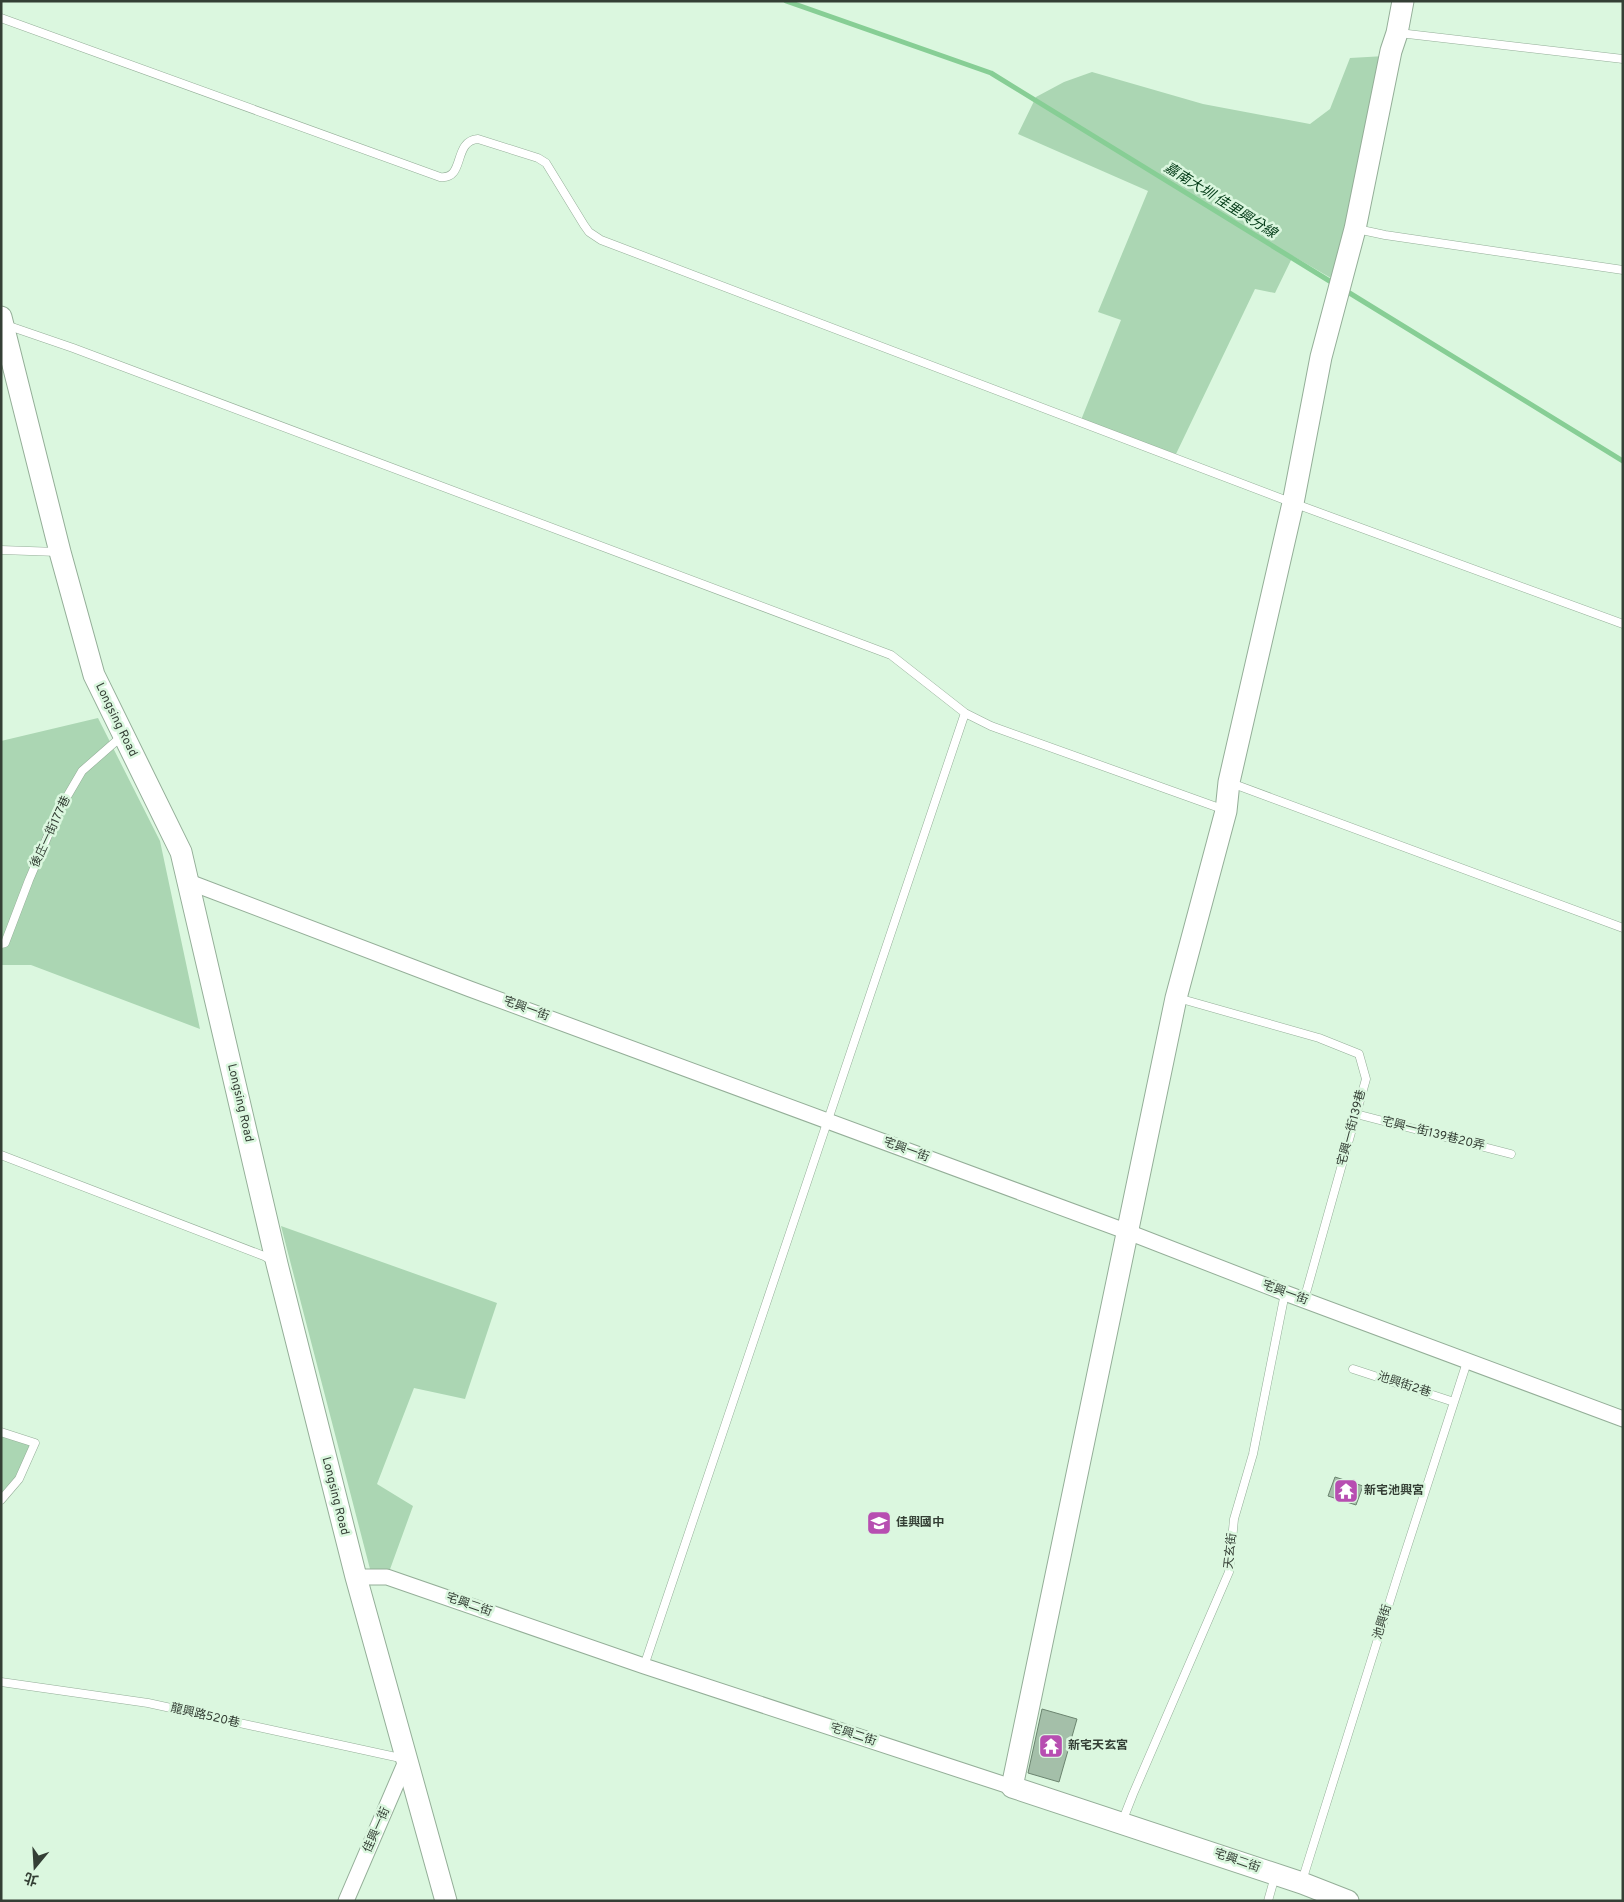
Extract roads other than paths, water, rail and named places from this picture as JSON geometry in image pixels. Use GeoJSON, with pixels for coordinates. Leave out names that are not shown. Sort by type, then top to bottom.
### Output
{"type":"FeatureCollection","features":[{"type":"Feature","properties":{"kind":"street"},"geometry":{"type":"LineString","coordinates":[[1012,1786],[1176,998],[1226,810],[1229,782],[1293,503],[1321,357],[1354,229],[1403,1]]}},
{"type":"Feature","properties":{"kind":"street","name":"Longsing Road"},"geometry":{"type":"LineString","coordinates":[[2,320],[60,552],[94,675],[181,852],[277,1264],[356,1578],[446,1901]]}},
{"type":"Feature","properties":{"kind":"street","name":"宅興一街"},"geometry":{"type":"LineString","coordinates":[[189,882],[461,985],[1128,1232],[1467,1362],[1623,1419]]}},
{"type":"Feature","properties":{"kind":"street","name":"宅興二街"},"geometry":{"type":"LineString","coordinates":[[356,1578],[387,1577],[644,1666],[1302,1882],[1348,1901]]}},
{"type":"Feature","properties":{"kind":"street","name":"佳興一街"},"geometry":{"type":"LineString","coordinates":[[346,1901],[407,1759]]}},
{"type":"Feature","properties":{"kind":"lane"},"geometry":{"type":"LineString","coordinates":[[1,18],[440,177],[448,177],[454,172],[464,146],[472,140],[478,139],[538,158],[550,169],[589,232],[601,240],[1293,503],[1623,624]]}},
{"type":"Feature","properties":{"kind":"lane"},"geometry":{"type":"LineString","coordinates":[[1397,33],[1623,59]]}},
{"type":"Feature","properties":{"kind":"lane"},"geometry":{"type":"LineString","coordinates":[[1354,229],[1623,270]]}},
{"type":"Feature","properties":{"kind":"lane"},"geometry":{"type":"LineString","coordinates":[[2,320],[891,655],[965,713],[991,726],[1226,810]]}},
{"type":"Feature","properties":{"kind":"lane"},"geometry":{"type":"LineString","coordinates":[[1,550],[60,552]]}},
{"type":"Feature","properties":{"kind":"lane"},"geometry":{"type":"LineString","coordinates":[[644,1666],[965,713]]}},
{"type":"Feature","properties":{"kind":"lane","name":"後庄一街177巷"},"geometry":{"type":"LineString","coordinates":[[1,944],[5,943],[58,812],[82,771],[123,734]]}},
{"type":"Feature","properties":{"kind":"lane"},"geometry":{"type":"LineString","coordinates":[[1229,782],[1623,928]]}},
{"type":"Feature","properties":{"kind":"lane","name":"宅興一街139巷"},"geometry":{"type":"LineString","coordinates":[[1176,998],[1320,1038],[1359,1054],[1366,1079],[1304,1300]]}},
{"type":"Feature","properties":{"kind":"lane","name":"宅興一街139巷20弄"},"geometry":{"type":"LineString","coordinates":[[1356,1114],[1510,1154]]}},
{"type":"Feature","properties":{"kind":"lane"},"geometry":{"type":"LineString","coordinates":[[1,1155],[264,1256],[277,1264]]}},
{"type":"Feature","properties":{"kind":"lane","name":"天玄街"},"geometry":{"type":"LineString","coordinates":[[1122,1822],[1132,1794],[1229,1572],[1234,1519],[1253,1454],[1285,1293]]}},
{"type":"Feature","properties":{"kind":"lane","name":"池興街"},"geometry":{"type":"LineString","coordinates":[[1302,1882],[1467,1362]]}},
{"type":"Feature","properties":{"kind":"lane","name":"池興街2巷"},"geometry":{"type":"LineString","coordinates":[[1353,1369],[1454,1402]]}},
{"type":"Feature","properties":{"kind":"lane"},"geometry":{"type":"LineString","coordinates":[[1,1432],[35,1443],[19,1479],[1,1500]]}},
{"type":"Feature","properties":{"kind":"lane","name":"龍興路520巷"},"geometry":{"type":"LineString","coordinates":[[1,1682],[148,1703],[407,1759]]}},
{"type":"Feature","properties":{"kind":"lane"},"geometry":{"type":"LineString","coordinates":[[1268,1901],[1276,1874]]}},
{"type":"Feature","properties":{"kind":"waterway","name":"嘉南大圳 佳里興分線"},"geometry":{"type":"LineString","coordinates":[[786,1],[991,73],[1336,285]]}},
{"type":"Feature","properties":{"kind":"waterway","name":"嘉南大圳 佳里興分線"},"geometry":{"type":"LineString","coordinates":[[1343,289],[1623,461]]}},
{"type":"Feature","properties":{"kind":"place","name":"新宅池興宮"},"geometry":{"type":"Point","coordinates":[1346,1491]}},
{"type":"Feature","properties":{"kind":"place","name":"佳興國中"},"geometry":{"type":"Point","coordinates":[879,1523]}},
{"type":"Feature","properties":{"kind":"place","name":"新宅天玄宮"},"geometry":{"type":"Point","coordinates":[1051,1746]}}]}
